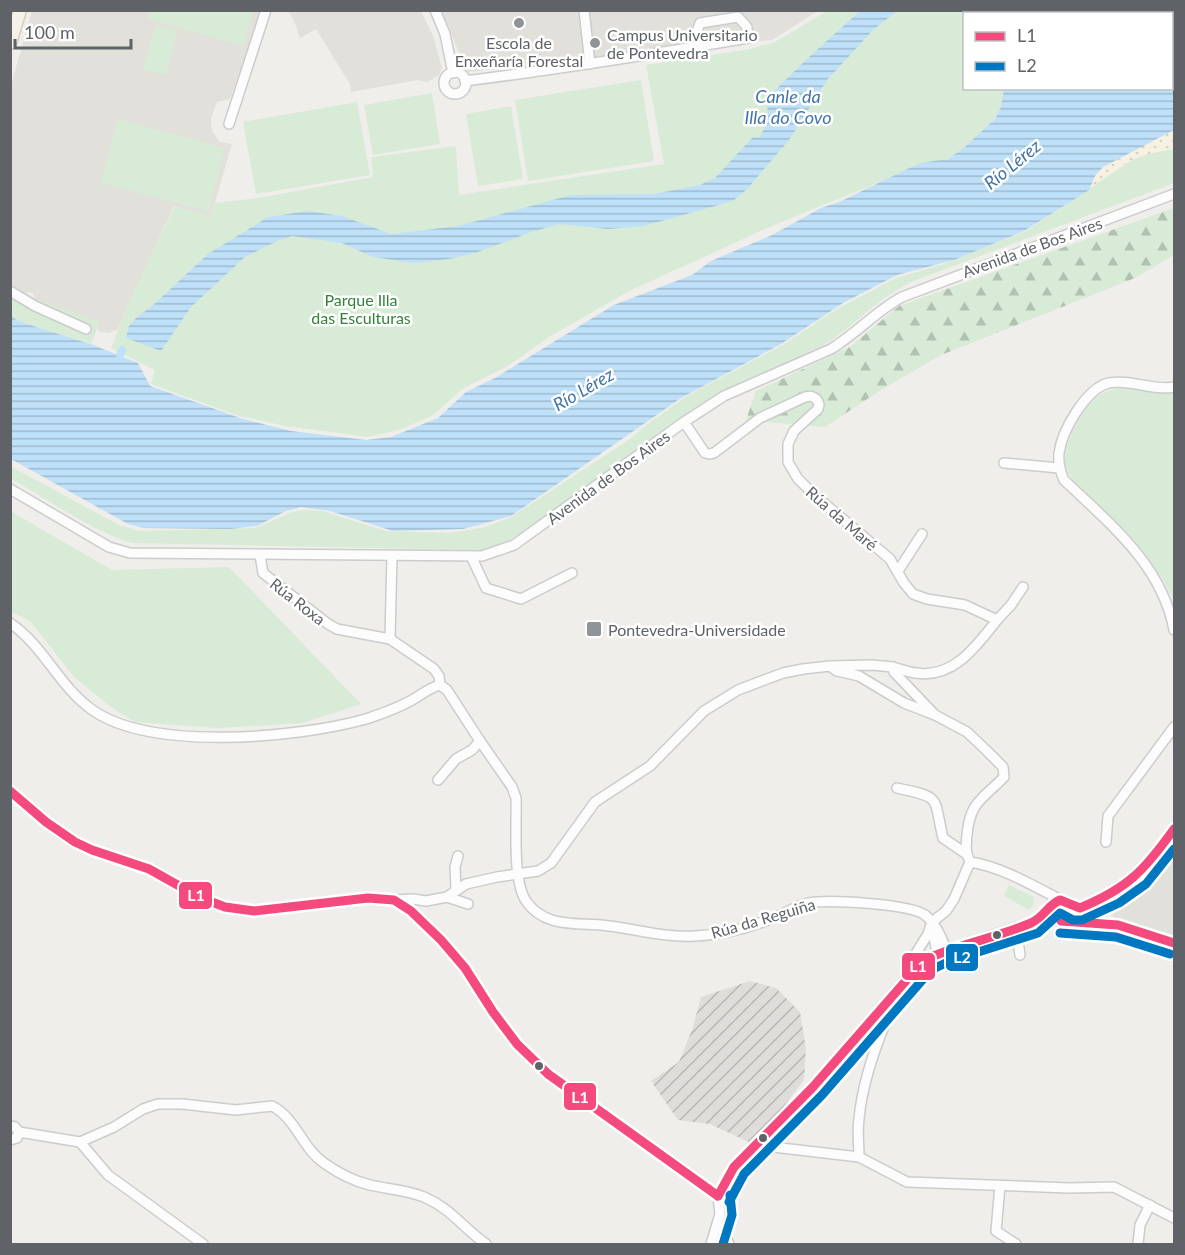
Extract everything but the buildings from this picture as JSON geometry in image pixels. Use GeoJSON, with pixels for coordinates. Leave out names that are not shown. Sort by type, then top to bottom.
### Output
{"type":"FeatureCollection","features":[{"type":"Feature","properties":{"kind":"main road"},"geometry":{"type":"LineString","coordinates":[[10,43],[20,10]]}},
{"type":"Feature","properties":{"kind":"street"},"geometry":{"type":"LineString","coordinates":[[229,124],[266,10]]}},
{"type":"Feature","properties":{"kind":"street"},"geometry":{"type":"LineString","coordinates":[[435,10],[445,34],[453,73]]}},
{"type":"Feature","properties":{"kind":"street"},"geometry":{"type":"LineString","coordinates":[[584,10],[590,64]]}},
{"type":"Feature","properties":{"kind":"street"},"geometry":{"type":"LineString","coordinates":[[465,81],[590,64],[748,38],[747,27],[738,17],[700,23],[696,34],[698,46]]}},
{"type":"Feature","properties":{"kind":"street"},"geometry":{"type":"LineString","coordinates":[[453,73],[460,74],[465,81],[465,87],[461,92],[455,94],[448,92],[444,82],[447,76],[453,73]]}},
{"type":"Feature","properties":{"kind":"street","name":"Avenida de Bos Aires"},"geometry":{"type":"LineString","coordinates":[[10,489],[109,547],[123,552],[482,556],[514,545],[684,422],[724,396],[831,349],[846,340],[888,305],[908,294],[1174,194]]}},
{"type":"Feature","properties":{"kind":"street"},"geometry":{"type":"LineString","coordinates":[[10,291],[35,306],[87,329]]}},
{"type":"Feature","properties":{"kind":"street"},"geometry":{"type":"LineString","coordinates":[[1174,387],[1162,389],[1110,383],[1091,393],[1084,400],[1066,432],[1061,444],[1059,468],[1064,480],[1121,536],[1152,571],[1163,593],[1174,630]]}},
{"type":"Feature","properties":{"kind":"street","name":"Rúa da Maré"},"geometry":{"type":"LineString","coordinates":[[684,422],[705,453],[709,454],[714,453],[760,418],[805,397],[814,397],[818,401],[818,409],[792,434],[788,444],[790,467],[798,479],[819,500],[885,555],[898,571],[906,587],[917,597],[965,605],[997,620]]}},
{"type":"Feature","properties":{"kind":"street"},"geometry":{"type":"LineString","coordinates":[[1004,463],[1059,468]]}},
{"type":"Feature","properties":{"kind":"street"},"geometry":{"type":"LineString","coordinates":[[898,571],[922,534]]}},
{"type":"Feature","properties":{"kind":"street","name":"Rúa Roxa"},"geometry":{"type":"LineString","coordinates":[[260,555],[263,573],[328,624],[390,639],[434,669],[439,676],[440,685],[447,690],[512,787],[516,798],[518,874],[527,902]]}},
{"type":"Feature","properties":{"kind":"street"},"geometry":{"type":"LineString","coordinates":[[390,639],[392,555]]}},
{"type":"Feature","properties":{"kind":"street"},"geometry":{"type":"LineString","coordinates":[[471,556],[486,588],[521,599],[572,573]]}},
{"type":"Feature","properties":{"kind":"street"},"geometry":{"type":"LineString","coordinates":[[447,897],[466,884],[538,871],[551,863],[595,802],[650,766],[694,719],[713,704],[738,690],[803,669],[872,664],[923,673],[953,665],[973,650],[1023,587]]}},
{"type":"Feature","properties":{"kind":"street"},"geometry":{"type":"LineString","coordinates":[[10,623],[21,630],[34,644],[78,699],[106,718],[133,729],[169,734],[226,736],[297,733],[367,718],[395,708],[440,685]]}},
{"type":"Feature","properties":{"kind":"street"},"geometry":{"type":"LineString","coordinates":[[830,666],[837,671],[859,676],[904,703],[935,715],[967,732],[1005,772],[1004,777],[972,808],[968,822],[967,858],[954,899],[946,911],[932,922],[928,934],[910,963],[909,968],[912,972]]}},
{"type":"Feature","properties":{"kind":"street"},"geometry":{"type":"LineString","coordinates":[[893,667],[894,672],[935,715]]}},
{"type":"Feature","properties":{"kind":"street"},"geometry":{"type":"LineString","coordinates":[[1106,842],[1108,816],[1174,727]]}},
{"type":"Feature","properties":{"kind":"street"},"geometry":{"type":"LineString","coordinates":[[438,780],[456,759],[472,750],[480,741]]}},
{"type":"Feature","properties":{"kind":"street"},"geometry":{"type":"LineString","coordinates":[[897,788],[928,794],[936,802],[943,838],[967,858],[1016,878],[1076,908],[1079,916],[1072,921]]}},
{"type":"Feature","properties":{"kind":"street"},"geometry":{"type":"LineString","coordinates":[[12,795],[74,842],[93,851],[144,866],[220,907],[254,911],[368,898],[426,901],[447,897],[468,904]]}},
{"type":"Feature","properties":{"kind":"street"},"geometry":{"type":"LineString","coordinates":[[1076,908],[1104,898],[1131,882],[1148,865],[1174,829]]}},
{"type":"Feature","properties":{"kind":"street"},"geometry":{"type":"LineString","coordinates":[[456,889],[455,867],[458,856]]}},
{"type":"Feature","properties":{"kind":"street"},"geometry":{"type":"LineString","coordinates":[[1103,923],[1098,907],[1104,898]]}},
{"type":"Feature","properties":{"kind":"street"},"geometry":{"type":"LineString","coordinates":[[394,900],[411,911],[441,940],[465,968],[518,1044],[549,1074],[718,1196],[720,1204],[718,1222],[711,1245]]}},
{"type":"Feature","properties":{"kind":"street"},"geometry":{"type":"LineString","coordinates":[[1033,922],[1051,904],[1060,900]]}},
{"type":"Feature","properties":{"kind":"street","name":"Rúa da Reguiña"},"geometry":{"type":"LineString","coordinates":[[527,902],[543,917],[556,922],[661,935],[696,936],[725,932],[771,919],[802,905],[817,902],[915,910],[932,922]]}},
{"type":"Feature","properties":{"kind":"street"},"geometry":{"type":"LineString","coordinates":[[1047,910],[1055,921]]}},
{"type":"Feature","properties":{"kind":"street"},"geometry":{"type":"LineString","coordinates":[[718,1196],[734,1167],[813,1088],[924,960],[941,952],[1033,922],[1072,921],[1118,925],[1174,943]]}},
{"type":"Feature","properties":{"kind":"street"},"geometry":{"type":"LineString","coordinates":[[932,922],[941,952]]}},
{"type":"Feature","properties":{"kind":"street"},"geometry":{"type":"LineString","coordinates":[[1016,927],[1020,956]]}},
{"type":"Feature","properties":{"kind":"street"},"geometry":{"type":"LineString","coordinates":[[859,1157],[858,1120],[864,1090],[887,1019],[882,1009]]}},
{"type":"Feature","properties":{"kind":"street"},"geometry":{"type":"LineString","coordinates":[[10,1126],[15,1127],[14,1140],[80,1142],[114,1127],[143,1109],[158,1104],[182,1104],[236,1110],[272,1106],[286,1116],[304,1143],[321,1162],[344,1176],[367,1185],[422,1196],[444,1207],[486,1245]]}},
{"type":"Feature","properties":{"kind":"street"},"geometry":{"type":"LineString","coordinates":[[80,1142],[108,1175],[203,1245]]}},
{"type":"Feature","properties":{"kind":"street"},"geometry":{"type":"LineString","coordinates":[[755,1144],[859,1157],[907,1182],[1069,1188],[1114,1187],[1174,1218]]}},
{"type":"Feature","properties":{"kind":"street"},"geometry":{"type":"LineString","coordinates":[[1000,1186],[996,1231],[1016,1245]]}},
{"type":"Feature","properties":{"kind":"street"},"geometry":{"type":"LineString","coordinates":[[1138,1245],[1140,1225],[1150,1205]]}},
{"type":"Feature","properties":{"kind":"street"},"geometry":{"type":"LineString","coordinates":[[718,1222],[729,1245]]}},
{"type":"Feature","properties":{"kind":"shaded area"},"geometry":{"type":"Polygon","coordinates":[[[32,11],[262,11],[230,99],[217,102],[211,118],[212,131],[220,142],[232,144],[211,216],[174,206],[117,330],[108,333],[100,332],[96,327],[80,322],[35,300],[33,293],[25,293],[11,284],[10,89],[32,11]]]}},
{"type":"Feature","properties":{"kind":"shaded area"},"geometry":{"type":"Polygon","coordinates":[[[288,11],[421,11],[433,36],[442,68],[439,75],[427,82],[418,80],[351,92],[350,84],[316,29],[300,38],[288,11]]]}},
{"type":"Feature","properties":{"kind":"shaded area","name":"Campus Universitario de Pontevedra"},"geometry":{"type":"Polygon","coordinates":[[[442,11],[818,11],[772,40],[467,72],[442,11]]]}},
{"type":"Feature","properties":{"kind":"shaded area"},"geometry":{"type":"Polygon","coordinates":[[[1174,836],[1174,938],[1114,918],[1108,902],[1137,882],[1174,836]]]}},
{"type":"Feature","properties":{"kind":"shaded area"},"geometry":{"type":"Polygon","coordinates":[[[750,981],[776,988],[800,1012],[806,1049],[804,1080],[755,1145],[710,1124],[678,1120],[651,1081],[679,1062],[693,1027],[701,997],[750,981]]]}},
{"type":"Feature","properties":{"kind":"green space"},"geometry":{"type":"Polygon","coordinates":[[[150,10],[253,11],[244,46],[148,19],[150,10]]]}},
{"type":"Feature","properties":{"kind":"green space"},"geometry":{"type":"Polygon","coordinates":[[[1174,10],[1174,12],[1094,12],[1092,11],[1174,10]]]}},
{"type":"Feature","properties":{"kind":"green space","name":"Parque Illa das Esculturas"},"geometry":{"type":"Polygon","coordinates":[[[827,11],[1022,11],[963,12],[963,90],[1004,90],[998,114],[977,137],[953,156],[916,167],[774,225],[629,291],[549,337],[508,366],[462,389],[432,416],[401,429],[368,437],[286,426],[239,416],[151,384],[155,370],[111,348],[128,304],[175,206],[211,216],[215,203],[259,198],[373,177],[371,157],[456,146],[459,195],[664,164],[646,65],[750,49],[775,42],[827,11]]]}},
{"type":"Feature","properties":{"kind":"green space"},"geometry":{"type":"Polygon","coordinates":[[[155,25],[178,31],[166,75],[143,69],[155,25]]]}},
{"type":"Feature","properties":{"kind":"green space"},"geometry":{"type":"Polygon","coordinates":[[[641,80],[654,161],[528,181],[515,100],[641,80]]]}},
{"type":"Feature","properties":{"kind":"green space"},"geometry":{"type":"Polygon","coordinates":[[[432,93],[440,144],[373,155],[364,105],[432,93]]]}},
{"type":"Feature","properties":{"kind":"green space"},"geometry":{"type":"Polygon","coordinates":[[[357,102],[370,175],[256,194],[243,122],[357,102]]]}},
{"type":"Feature","properties":{"kind":"green space"},"geometry":{"type":"Polygon","coordinates":[[[511,106],[523,179],[478,186],[466,114],[511,106]]]}},
{"type":"Feature","properties":{"kind":"green space"},"geometry":{"type":"Polygon","coordinates":[[[118,119],[225,148],[209,211],[101,183],[118,119]]]}},
{"type":"Feature","properties":{"kind":"green space"},"geometry":{"type":"Polygon","coordinates":[[[1174,149],[1174,183],[911,282],[887,296],[824,345],[724,393],[512,539],[483,550],[132,543],[102,531],[11,479],[10,466],[119,525],[140,531],[256,528],[292,512],[304,510],[322,511],[386,531],[450,533],[486,527],[511,517],[630,439],[690,394],[783,345],[837,309],[896,278],[944,264],[1026,231],[1132,160],[1174,149]]]}},
{"type":"Feature","properties":{"kind":"green space"},"geometry":{"type":"Polygon","coordinates":[[[1174,208],[1174,255],[1135,278],[941,355],[881,390],[825,427],[746,420],[756,391],[850,347],[899,306],[1174,208]]]}},
{"type":"Feature","properties":{"kind":"green space"},"geometry":{"type":"Polygon","coordinates":[[[10,287],[21,294],[100,322],[91,344],[18,321],[11,316],[10,287]]]}},
{"type":"Feature","properties":{"kind":"green space"},"geometry":{"type":"Polygon","coordinates":[[[1124,388],[1156,392],[1174,391],[1174,601],[1148,558],[1123,529],[1076,483],[1065,462],[1068,442],[1090,404],[1103,393],[1124,388]]]}},
{"type":"Feature","properties":{"kind":"green space"},"geometry":{"type":"Polygon","coordinates":[[[10,511],[112,570],[229,567],[361,704],[303,723],[218,728],[135,722],[111,707],[74,677],[31,622],[11,611],[10,511]]]}},
{"type":"Feature","properties":{"kind":"green space"},"geometry":{"type":"Polygon","coordinates":[[[1009,885],[1034,897],[1033,906],[1029,910],[1004,896],[1009,885]]]}},
{"type":"Feature","properties":{"kind":"sand"},"geometry":{"type":"Polygon","coordinates":[[[1174,130],[1174,149],[1148,154],[1117,168],[1089,190],[1102,167],[1174,130]]]}},
{"type":"Feature","properties":{"kind":"water","name":"Canle da Illa do Covo"},"geometry":{"type":"Polygon","coordinates":[[[861,10],[897,11],[873,30],[827,80],[789,140],[748,188],[733,201],[644,226],[608,229],[560,224],[475,253],[413,263],[373,257],[342,243],[292,236],[245,257],[191,307],[161,351],[126,338],[129,326],[138,316],[150,308],[208,254],[268,217],[308,211],[342,216],[391,234],[458,226],[571,195],[654,194],[700,185],[715,178],[753,137],[759,138],[768,122],[767,98],[861,10]]]}},
{"type":"Feature","properties":{"kind":"water","name":"Río Lérez"},"geometry":{"type":"Polygon","coordinates":[[[1173,14],[1174,130],[1103,167],[1095,176],[1089,190],[1024,231],[954,260],[897,275],[843,303],[781,344],[681,398],[511,516],[463,529],[393,531],[330,511],[301,507],[286,511],[257,526],[230,529],[143,528],[128,524],[11,459],[11,316],[18,321],[93,345],[138,363],[150,386],[243,419],[291,431],[366,440],[391,437],[438,418],[466,392],[495,378],[614,305],[692,275],[711,261],[772,235],[821,208],[839,202],[920,163],[948,159],[965,147],[995,119],[1001,107],[1004,90],[1173,90],[1173,14]]]}},
{"type":"Feature","properties":{"kind":"waterway","name":"Canle da Illa do Covo"},"geometry":{"type":"LineString","coordinates":[[120,355],[122,350]]}},
{"type":"Feature","properties":{"kind":"transit line","name":"L1"},"geometry":{"type":"LineString","coordinates":[[10,791],[46,822],[75,842],[149,869],[199,897],[225,907],[254,911],[368,898],[394,900],[411,911],[441,940],[465,968],[517,1044],[548,1074],[718,1196]]}},
{"type":"Feature","properties":{"kind":"transit line","name":"L1"},"geometry":{"type":"LineString","coordinates":[[718,1196],[734,1167],[813,1087],[924,960],[1031,923],[1060,900],[1080,908],[1097,901],[1134,877],[1174,829]]}},
{"type":"Feature","properties":{"kind":"transit line","name":"L2"},"geometry":{"type":"LineString","coordinates":[[729,1202],[744,1174],[822,1095],[931,970],[950,961],[1038,933],[1060,913],[1073,920],[1082,920],[1119,903],[1146,884],[1174,849]]}},
{"type":"Feature","properties":{"kind":"transit line","name":"L1"},"geometry":{"type":"LineString","coordinates":[[1061,921],[1118,925],[1174,943]]}},
{"type":"Feature","properties":{"kind":"transit line","name":"L2"},"geometry":{"type":"LineString","coordinates":[[1060,933],[1116,937],[1170,954]]}},
{"type":"Feature","properties":{"kind":"transit line","name":"L2"},"geometry":{"type":"LineString","coordinates":[[723,1244],[732,1215],[730,1195]]}},
{"type":"Feature","properties":{"kind":"place","name":"Escola de Enxeñaría Forestal"},"geometry":{"type":"Point","coordinates":[519,23]}},
{"type":"Feature","properties":{"kind":"place","name":"Campus Universitario de Pontevedra"},"geometry":{"type":"Point","coordinates":[595,43]}},
{"type":"Feature","properties":{"kind":"place","name":"Pontevedra-Universidade"},"geometry":{"type":"Point","coordinates":[594,629]}}]}
